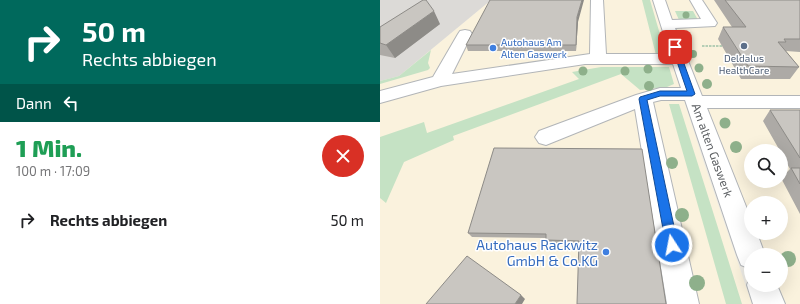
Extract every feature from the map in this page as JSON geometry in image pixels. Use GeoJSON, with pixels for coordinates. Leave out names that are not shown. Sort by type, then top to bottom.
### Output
{"type":"FeatureCollection","features":[{"type":"Feature","properties":{"kind":"street"},"geometry":{"type":"LineString","coordinates":[[597,0],[598,59]]}},
{"type":"Feature","properties":{"kind":"street"},"geometry":{"type":"LineString","coordinates":[[698,4],[710,23],[670,10],[698,4]]}},
{"type":"Feature","properties":{"kind":"street","name":"Am alten Gaswerk"},"geometry":{"type":"LineString","coordinates":[[670,10],[679,59],[748,248]]}},
{"type":"Feature","properties":{"kind":"street"},"geometry":{"type":"LineString","coordinates":[[440,81],[465,34]]}},
{"type":"Feature","properties":{"kind":"street"},"geometry":{"type":"LineString","coordinates":[[380,97],[440,81],[598,59],[679,59]]}},
{"type":"Feature","properties":{"kind":"street"},"geometry":{"type":"LineString","coordinates":[[546,136],[660,94],[693,98],[800,102]]}},
{"type":"Feature","properties":{"kind":"street"},"geometry":{"type":"LineString","coordinates":[[643,99],[683,304]]}},
{"type":"Feature","properties":{"kind":"street"},"geometry":{"type":"LineString","coordinates":[[765,292],[769,304]]}},
{"type":"Feature","properties":{"kind":"path"},"geometry":{"type":"LineString","coordinates":[[702,46],[722,46]]}},
{"type":"Feature","properties":{"kind":"shaded area"},"geometry":{"type":"Polygon","coordinates":[[[380,0],[491,0],[399,76],[380,81],[380,0]]]}},
{"type":"Feature","properties":{"kind":"shaded area"},"geometry":{"type":"Polygon","coordinates":[[[491,0],[652,0],[704,163],[744,280],[744,292],[748,292],[752,304],[380,304],[380,81],[399,76],[491,0]]]}},
{"type":"Feature","properties":{"kind":"shaded area"},"geometry":{"type":"Polygon","coordinates":[[[665,0],[800,0],[800,304],[786,304],[781,292],[788,292],[788,248],[763,248],[760,240],[788,240],[788,196],[744,196],[744,199],[665,0]]]}},
{"type":"Feature","properties":{"kind":"green space"},"geometry":{"type":"Polygon","coordinates":[[[642,0],[650,0],[666,55],[656,55],[642,0]]]}},
{"type":"Feature","properties":{"kind":"green space"},"geometry":{"type":"Polygon","coordinates":[[[675,11],[693,11],[698,20],[679,20],[675,11]]]}},
{"type":"Feature","properties":{"kind":"green space"},"geometry":{"type":"Polygon","coordinates":[[[431,50],[428,63],[430,68],[428,70],[380,84],[380,81],[399,76],[431,50]]]}},
{"type":"Feature","properties":{"kind":"green space"},"geometry":{"type":"Polygon","coordinates":[[[601,67],[669,67],[674,84],[667,87],[640,90],[621,74],[453,136],[454,140],[404,162],[386,203],[380,198],[380,137],[424,122],[427,133],[579,79],[572,72],[601,67]]]}},
{"type":"Feature","properties":{"kind":"green space"},"geometry":{"type":"Polygon","coordinates":[[[669,104],[679,104],[742,304],[726,304],[669,104]]]}},
{"type":"Feature","properties":{"kind":"building"},"geometry":{"type":"Polygon","coordinates":[[[423,0],[426,0],[434,11],[386,45],[380,43],[380,27],[423,0]]]}},
{"type":"Feature","properties":{"kind":"building"},"geometry":{"type":"Polygon","coordinates":[[[490,0],[582,0],[577,17],[576,45],[466,45],[490,0]]]}},
{"type":"Feature","properties":{"kind":"building"},"geometry":{"type":"Polygon","coordinates":[[[725,0],[800,0],[800,39],[784,39],[786,42],[778,42],[799,67],[748,66],[723,27],[746,27],[725,0]]]}},
{"type":"Feature","properties":{"kind":"building"},"geometry":{"type":"Polygon","coordinates":[[[770,110],[800,110],[800,158],[770,110]]]}},
{"type":"Feature","properties":{"kind":"building"},"geometry":{"type":"Polygon","coordinates":[[[494,148],[642,149],[666,304],[577,304],[579,241],[546,240],[546,234],[468,233],[494,148]]]}},
{"type":"Feature","properties":{"kind":"building"},"geometry":{"type":"Polygon","coordinates":[[[791,168],[800,168],[800,184],[791,168]]]}},
{"type":"Feature","properties":{"kind":"building"},"geometry":{"type":"Polygon","coordinates":[[[467,256],[521,295],[515,304],[426,304],[467,256]]]}},
{"type":"Feature","properties":{"kind":"place","name":"Deldalus HealthCare"},"geometry":{"type":"Point","coordinates":[744,46]}},
{"type":"Feature","properties":{"kind":"place","name":"Autohaus Am Alten Gaswerk"},"geometry":{"type":"Point","coordinates":[493,48]}},
{"type":"Feature","properties":{"kind":"place","name":"Autohaus Rackwitz GmbH & Co.KG"},"geometry":{"type":"Point","coordinates":[606,252]}},
{"type":"Feature","properties":{"kind":"route"},"geometry":{"type":"LineString","coordinates":[[672,245],[643,99],[660,94],[692,94],[675,47]]}}]}
